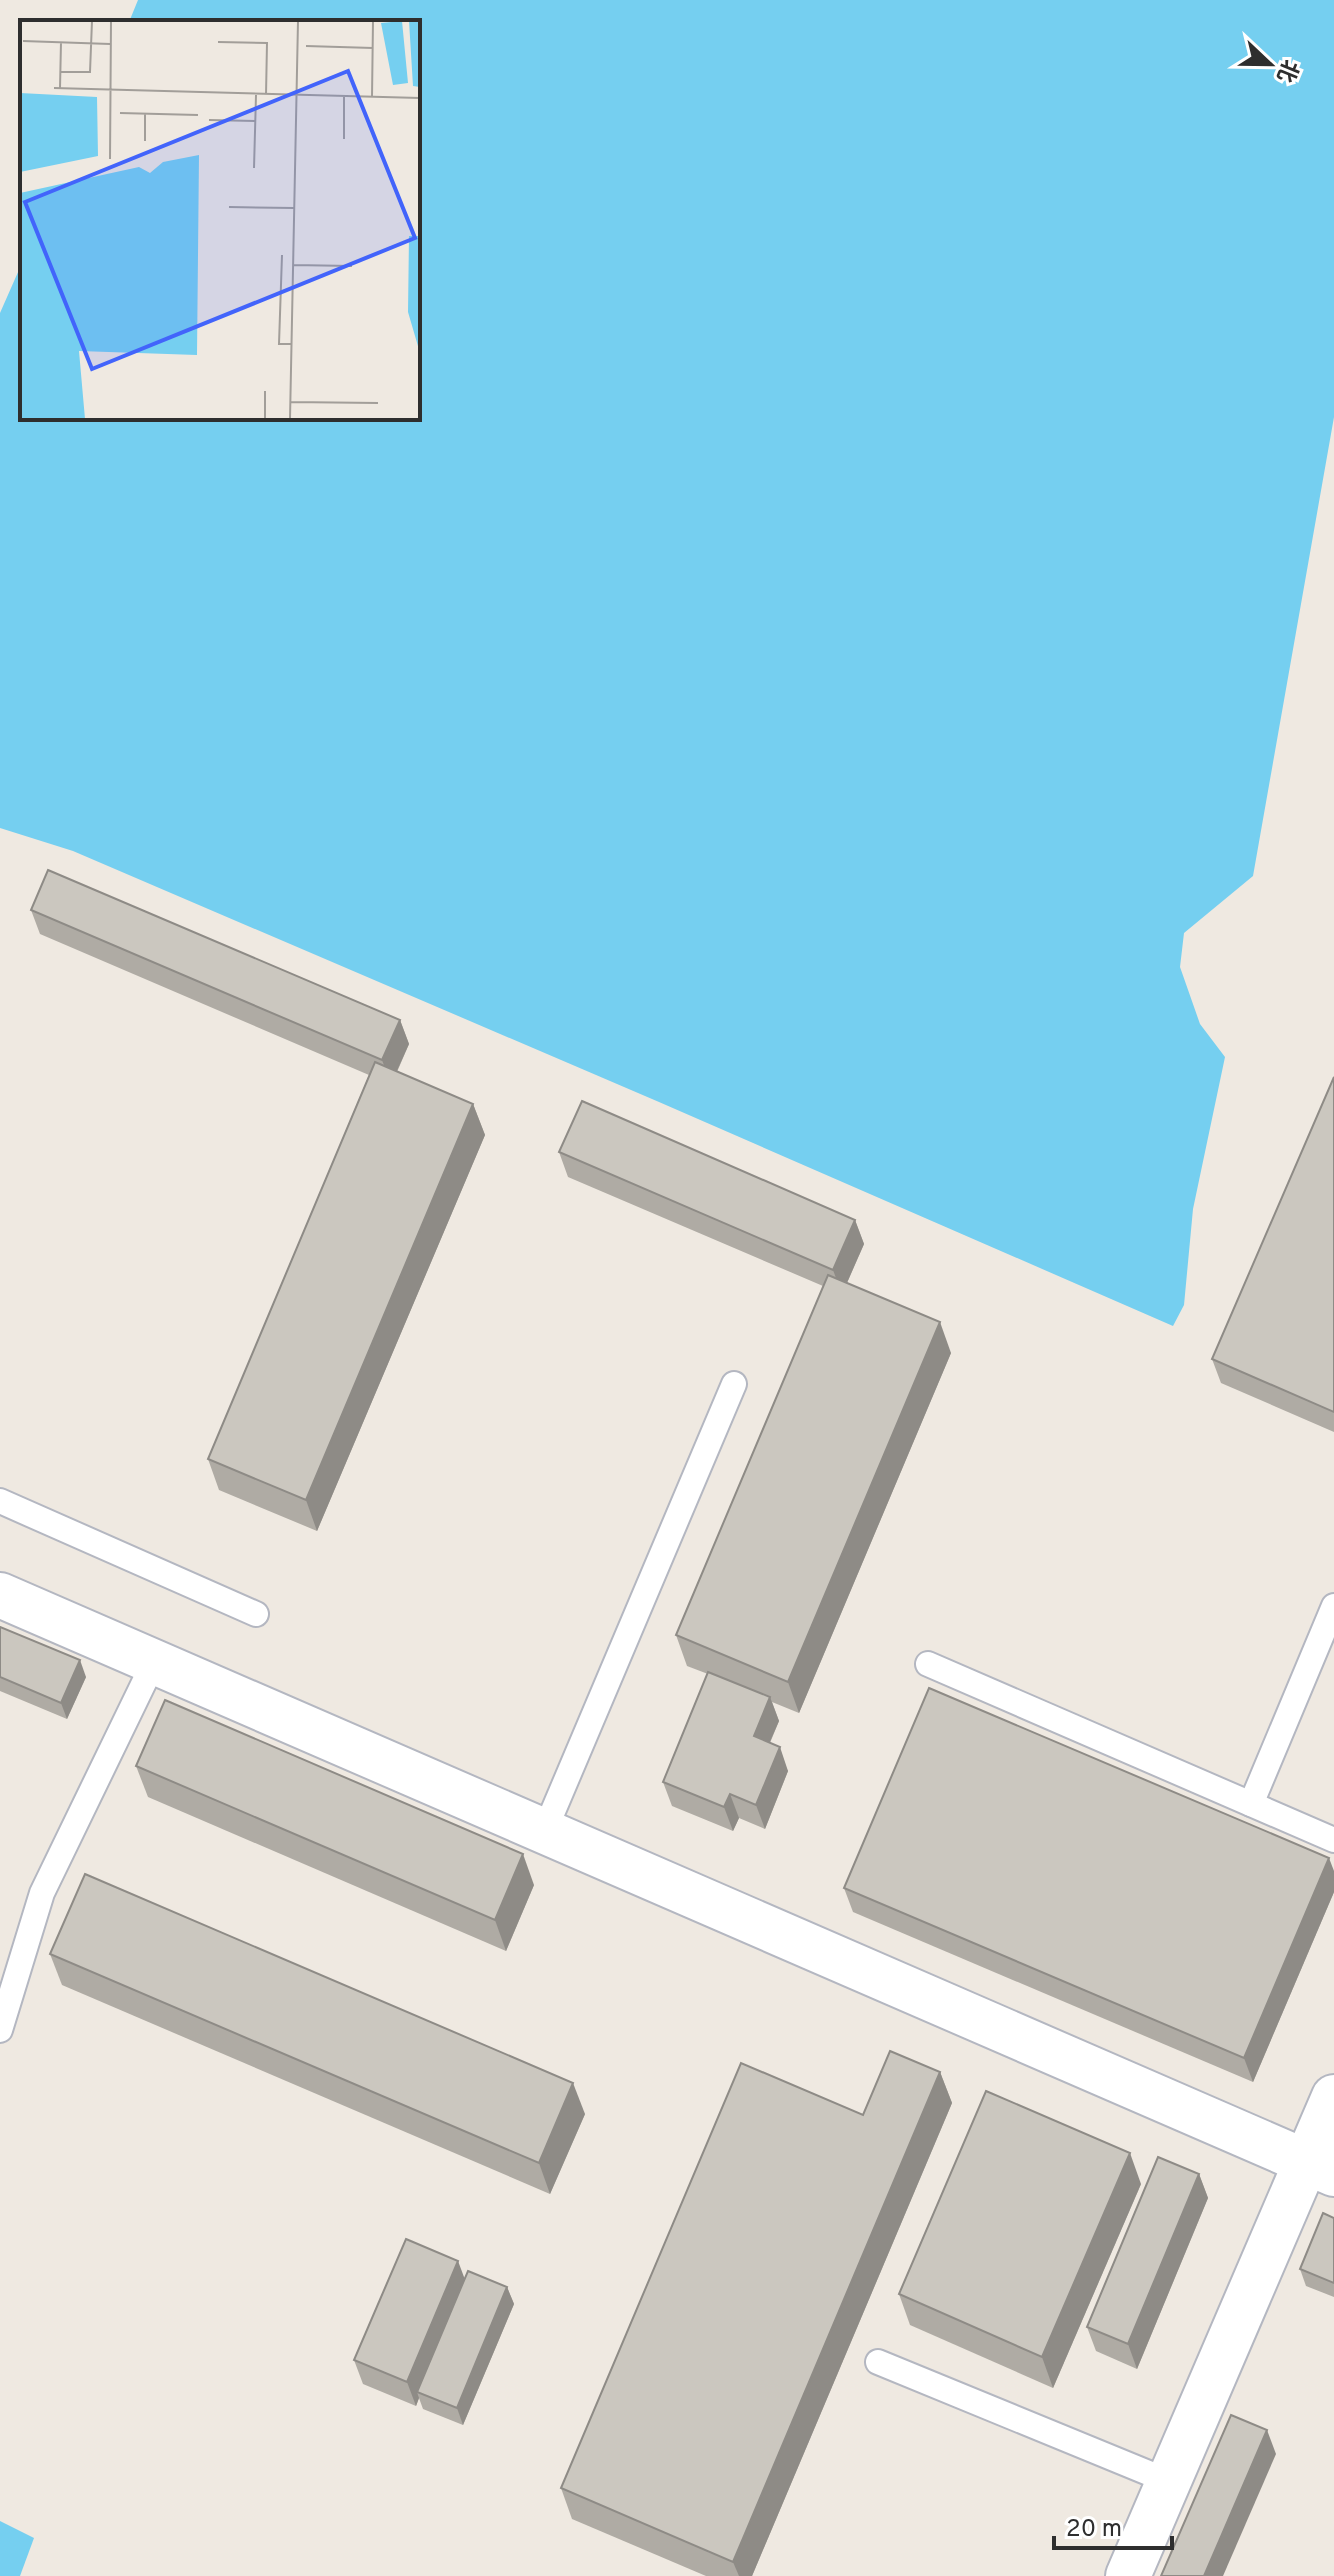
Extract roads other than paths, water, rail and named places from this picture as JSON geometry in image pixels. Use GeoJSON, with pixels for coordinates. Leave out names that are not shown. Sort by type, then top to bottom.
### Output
{"type":"FeatureCollection","features":[{"type":"Feature","properties":{"kind":"street"},"geometry":{"type":"LineString","coordinates":[[0,1595],[1320,2168]]}},
{"type":"Feature","properties":{"kind":"street"},"geometry":{"type":"LineString","coordinates":[[1128,2576],[1168,2481],[1320,2168],[1334,2097]]}},
{"type":"Feature","properties":{"kind":"lane"},"geometry":{"type":"LineString","coordinates":[[545,1830],[734,1384]]}},
{"type":"Feature","properties":{"kind":"lane"},"geometry":{"type":"LineString","coordinates":[[0,1501],[256,1614]]}},
{"type":"Feature","properties":{"kind":"lane"},"geometry":{"type":"LineString","coordinates":[[1251,1804],[1334,1606]]}},
{"type":"Feature","properties":{"kind":"lane"},"geometry":{"type":"LineString","coordinates":[[0,2030],[42,1893],[154,1662]]}},
{"type":"Feature","properties":{"kind":"lane"},"geometry":{"type":"LineString","coordinates":[[928,1664],[1334,1840]]}},
{"type":"Feature","properties":{"kind":"lane"},"geometry":{"type":"LineString","coordinates":[[878,2362],[1168,2481]]}},
{"type":"Feature","properties":{"kind":"water"},"geometry":{"type":"Polygon","coordinates":[[[138,0],[1334,0],[1334,417],[1253,876],[1184,933],[1180,967],[1200,1024],[1225,1057],[1193,1209],[1184,1305],[1173,1326],[73,851],[0,828],[0,313],[20,268],[20,420],[420,420],[420,20],[130,20],[138,0]]]}},
{"type":"Feature","properties":{"kind":"water"},"geometry":{"type":"Polygon","coordinates":[[[0,2521],[34,2538],[20,2576],[0,2576],[0,2521]]]}}]}
